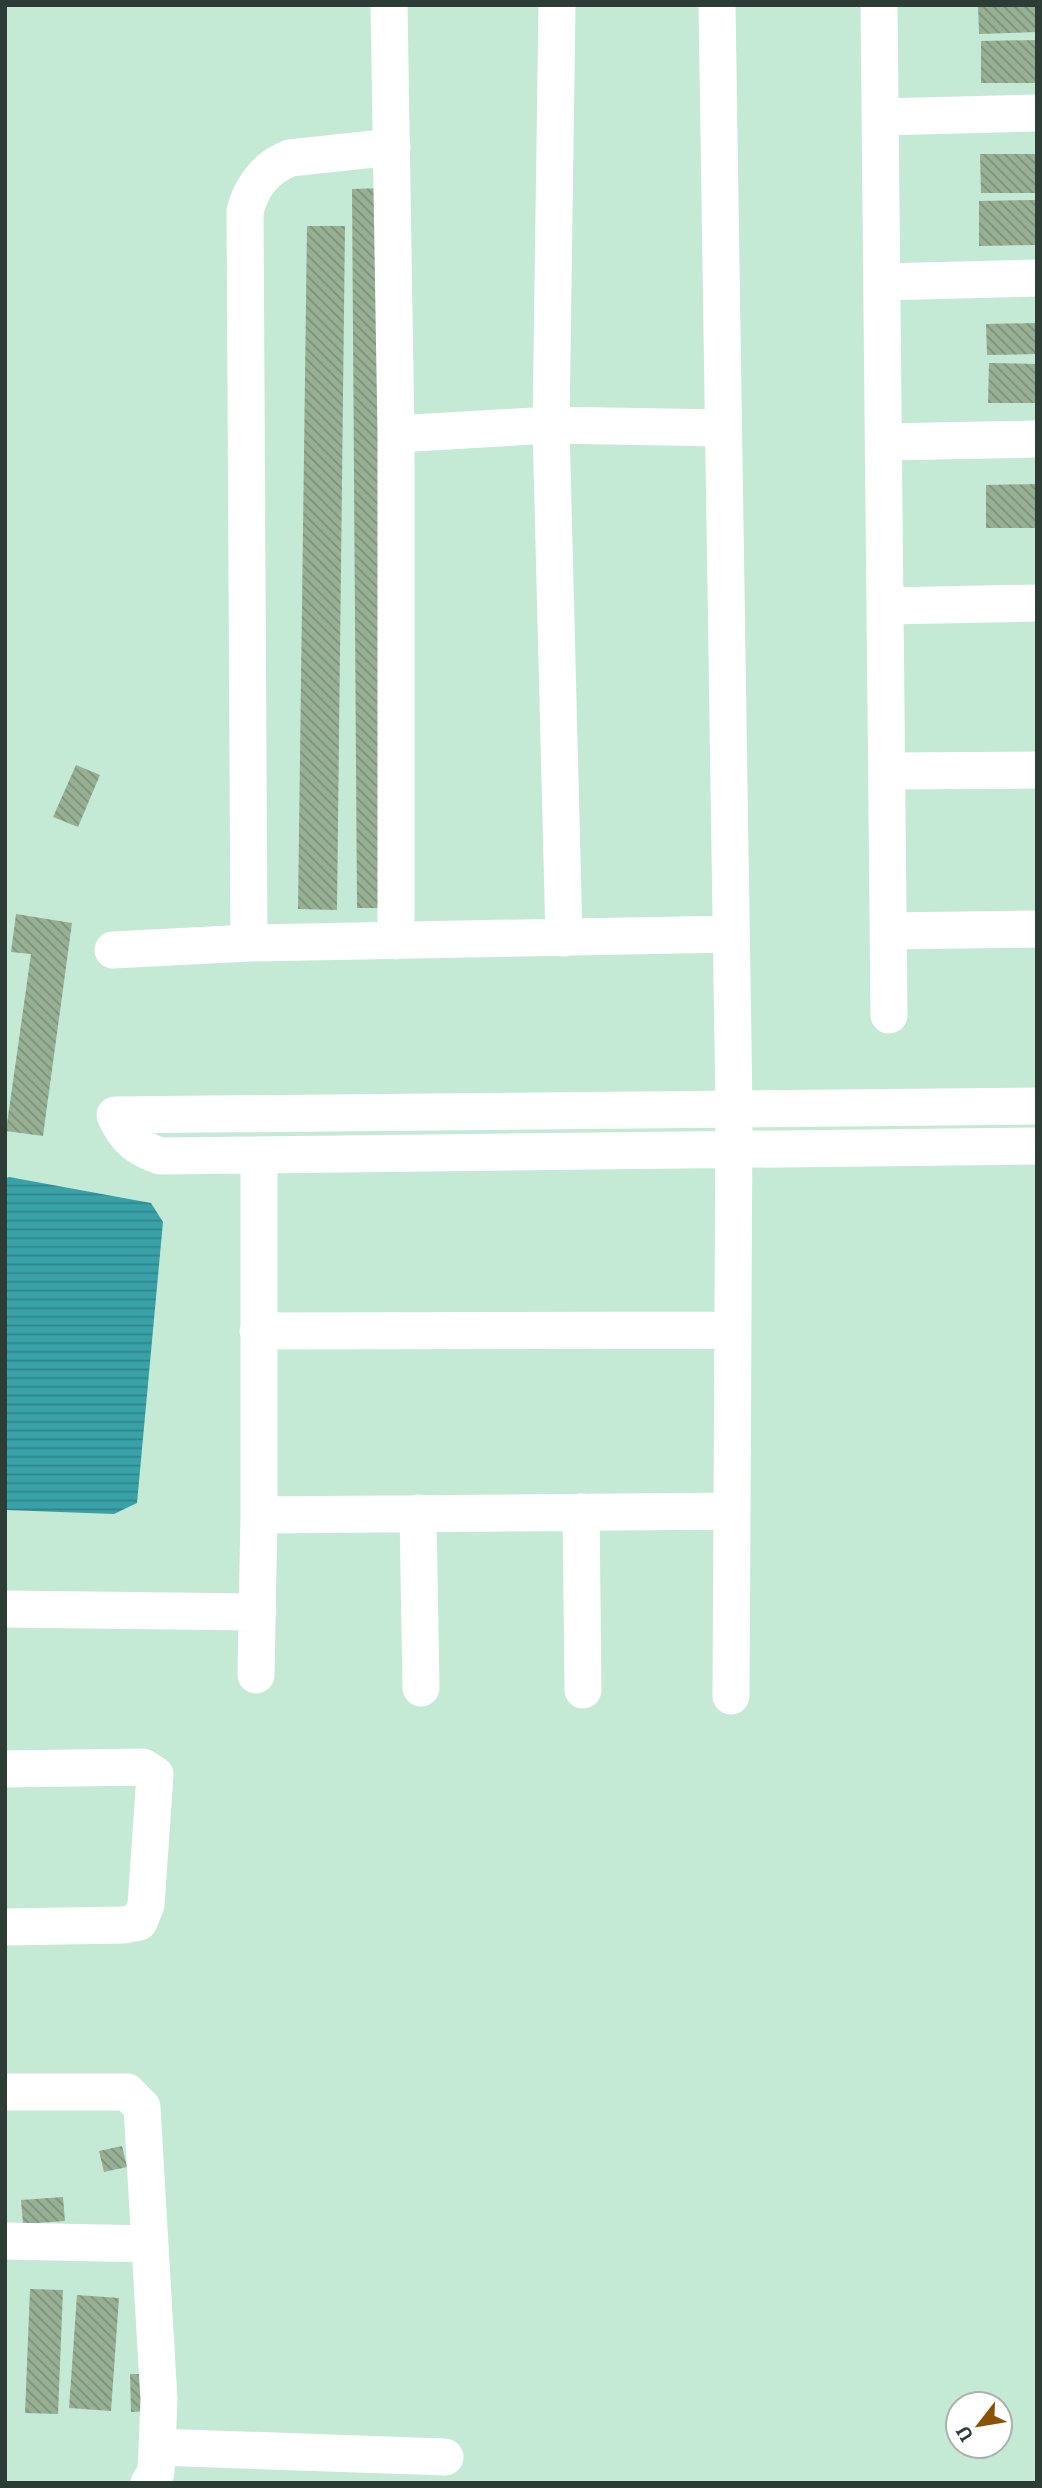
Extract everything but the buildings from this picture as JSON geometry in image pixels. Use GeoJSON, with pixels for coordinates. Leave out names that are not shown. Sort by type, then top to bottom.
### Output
{"type":"FeatureCollection","features":[{"type":"Feature","properties":{"kind":"street"},"geometry":{"type":"LineString","coordinates":[[389,5],[396,434],[396,941]]}},
{"type":"Feature","properties":{"kind":"street"},"geometry":{"type":"LineString","coordinates":[[557,5],[551,425],[564,937]]}},
{"type":"Feature","properties":{"kind":"street"},"geometry":{"type":"LineString","coordinates":[[717,5],[734,1110],[731,1696]]}},
{"type":"Feature","properties":{"kind":"street"},"geometry":{"type":"LineString","coordinates":[[879,5],[889,1015]]}},
{"type":"Feature","properties":{"kind":"street"},"geometry":{"type":"LineString","coordinates":[[880,117],[1037,113]]}},
{"type":"Feature","properties":{"kind":"street"},"geometry":{"type":"LineString","coordinates":[[249,943],[245,211],[255,186],[264,173],[277,163],[290,158],[392,147]]}},
{"type":"Feature","properties":{"kind":"street"},"geometry":{"type":"LineString","coordinates":[[882,282],[1037,278]]}},
{"type":"Feature","properties":{"kind":"street"},"geometry":{"type":"LineString","coordinates":[[396,434],[551,425],[722,428]]}},
{"type":"Feature","properties":{"kind":"street"},"geometry":{"type":"LineString","coordinates":[[884,442],[1037,439]]}},
{"type":"Feature","properties":{"kind":"street"},"geometry":{"type":"LineString","coordinates":[[885,606],[1037,603]]}},
{"type":"Feature","properties":{"kind":"street"},"geometry":{"type":"LineString","coordinates":[[887,771],[1037,770]]}},
{"type":"Feature","properties":{"kind":"street"},"geometry":{"type":"LineString","coordinates":[[888,931],[1037,929]]}},
{"type":"Feature","properties":{"kind":"street"},"geometry":{"type":"LineString","coordinates":[[113,950],[249,943],[731,934]]}},
{"type":"Feature","properties":{"kind":"street"},"geometry":{"type":"LineString","coordinates":[[1037,1106],[116,1115],[123,1133],[131,1141],[144,1151],[160,1156],[1037,1146]]}},
{"type":"Feature","properties":{"kind":"street"},"geometry":{"type":"LineString","coordinates":[[256,1675],[259,1516],[258,1156]]}},
{"type":"Feature","properties":{"kind":"street"},"geometry":{"type":"LineString","coordinates":[[258,1331],[733,1330]]}},
{"type":"Feature","properties":{"kind":"street"},"geometry":{"type":"LineString","coordinates":[[259,1516],[732,1511]]}},
{"type":"Feature","properties":{"kind":"street"},"geometry":{"type":"LineString","coordinates":[[581,1512],[583,1690]]}},
{"type":"Feature","properties":{"kind":"street"},"geometry":{"type":"LineString","coordinates":[[418,1513],[421,1689]]}},
{"type":"Feature","properties":{"kind":"street"},"geometry":{"type":"LineString","coordinates":[[5,1609],[258,1612]]}},
{"type":"Feature","properties":{"kind":"street"},"geometry":{"type":"LineString","coordinates":[[5,1769],[143,1766],[155,1775],[146,1905],[139,1922],[123,1925],[5,1927]]}},
{"type":"Feature","properties":{"kind":"street"},"geometry":{"type":"LineString","coordinates":[[5,2092],[127,2092],[142,2107],[159,2400],[156,2472],[149,2483]]}},
{"type":"Feature","properties":{"kind":"street"},"geometry":{"type":"LineString","coordinates":[[5,2241],[150,2244]]}},
{"type":"Feature","properties":{"kind":"street"},"geometry":{"type":"LineString","coordinates":[[157,2447],[374,2469],[445,2457]]}},
{"type":"Feature","properties":{"kind":"water"},"geometry":{"type":"Polygon","coordinates":[[[9,1177],[151,1203],[163,1222],[137,1503],[114,1514],[5,1510],[5,1179],[9,1177]]]}}]}
